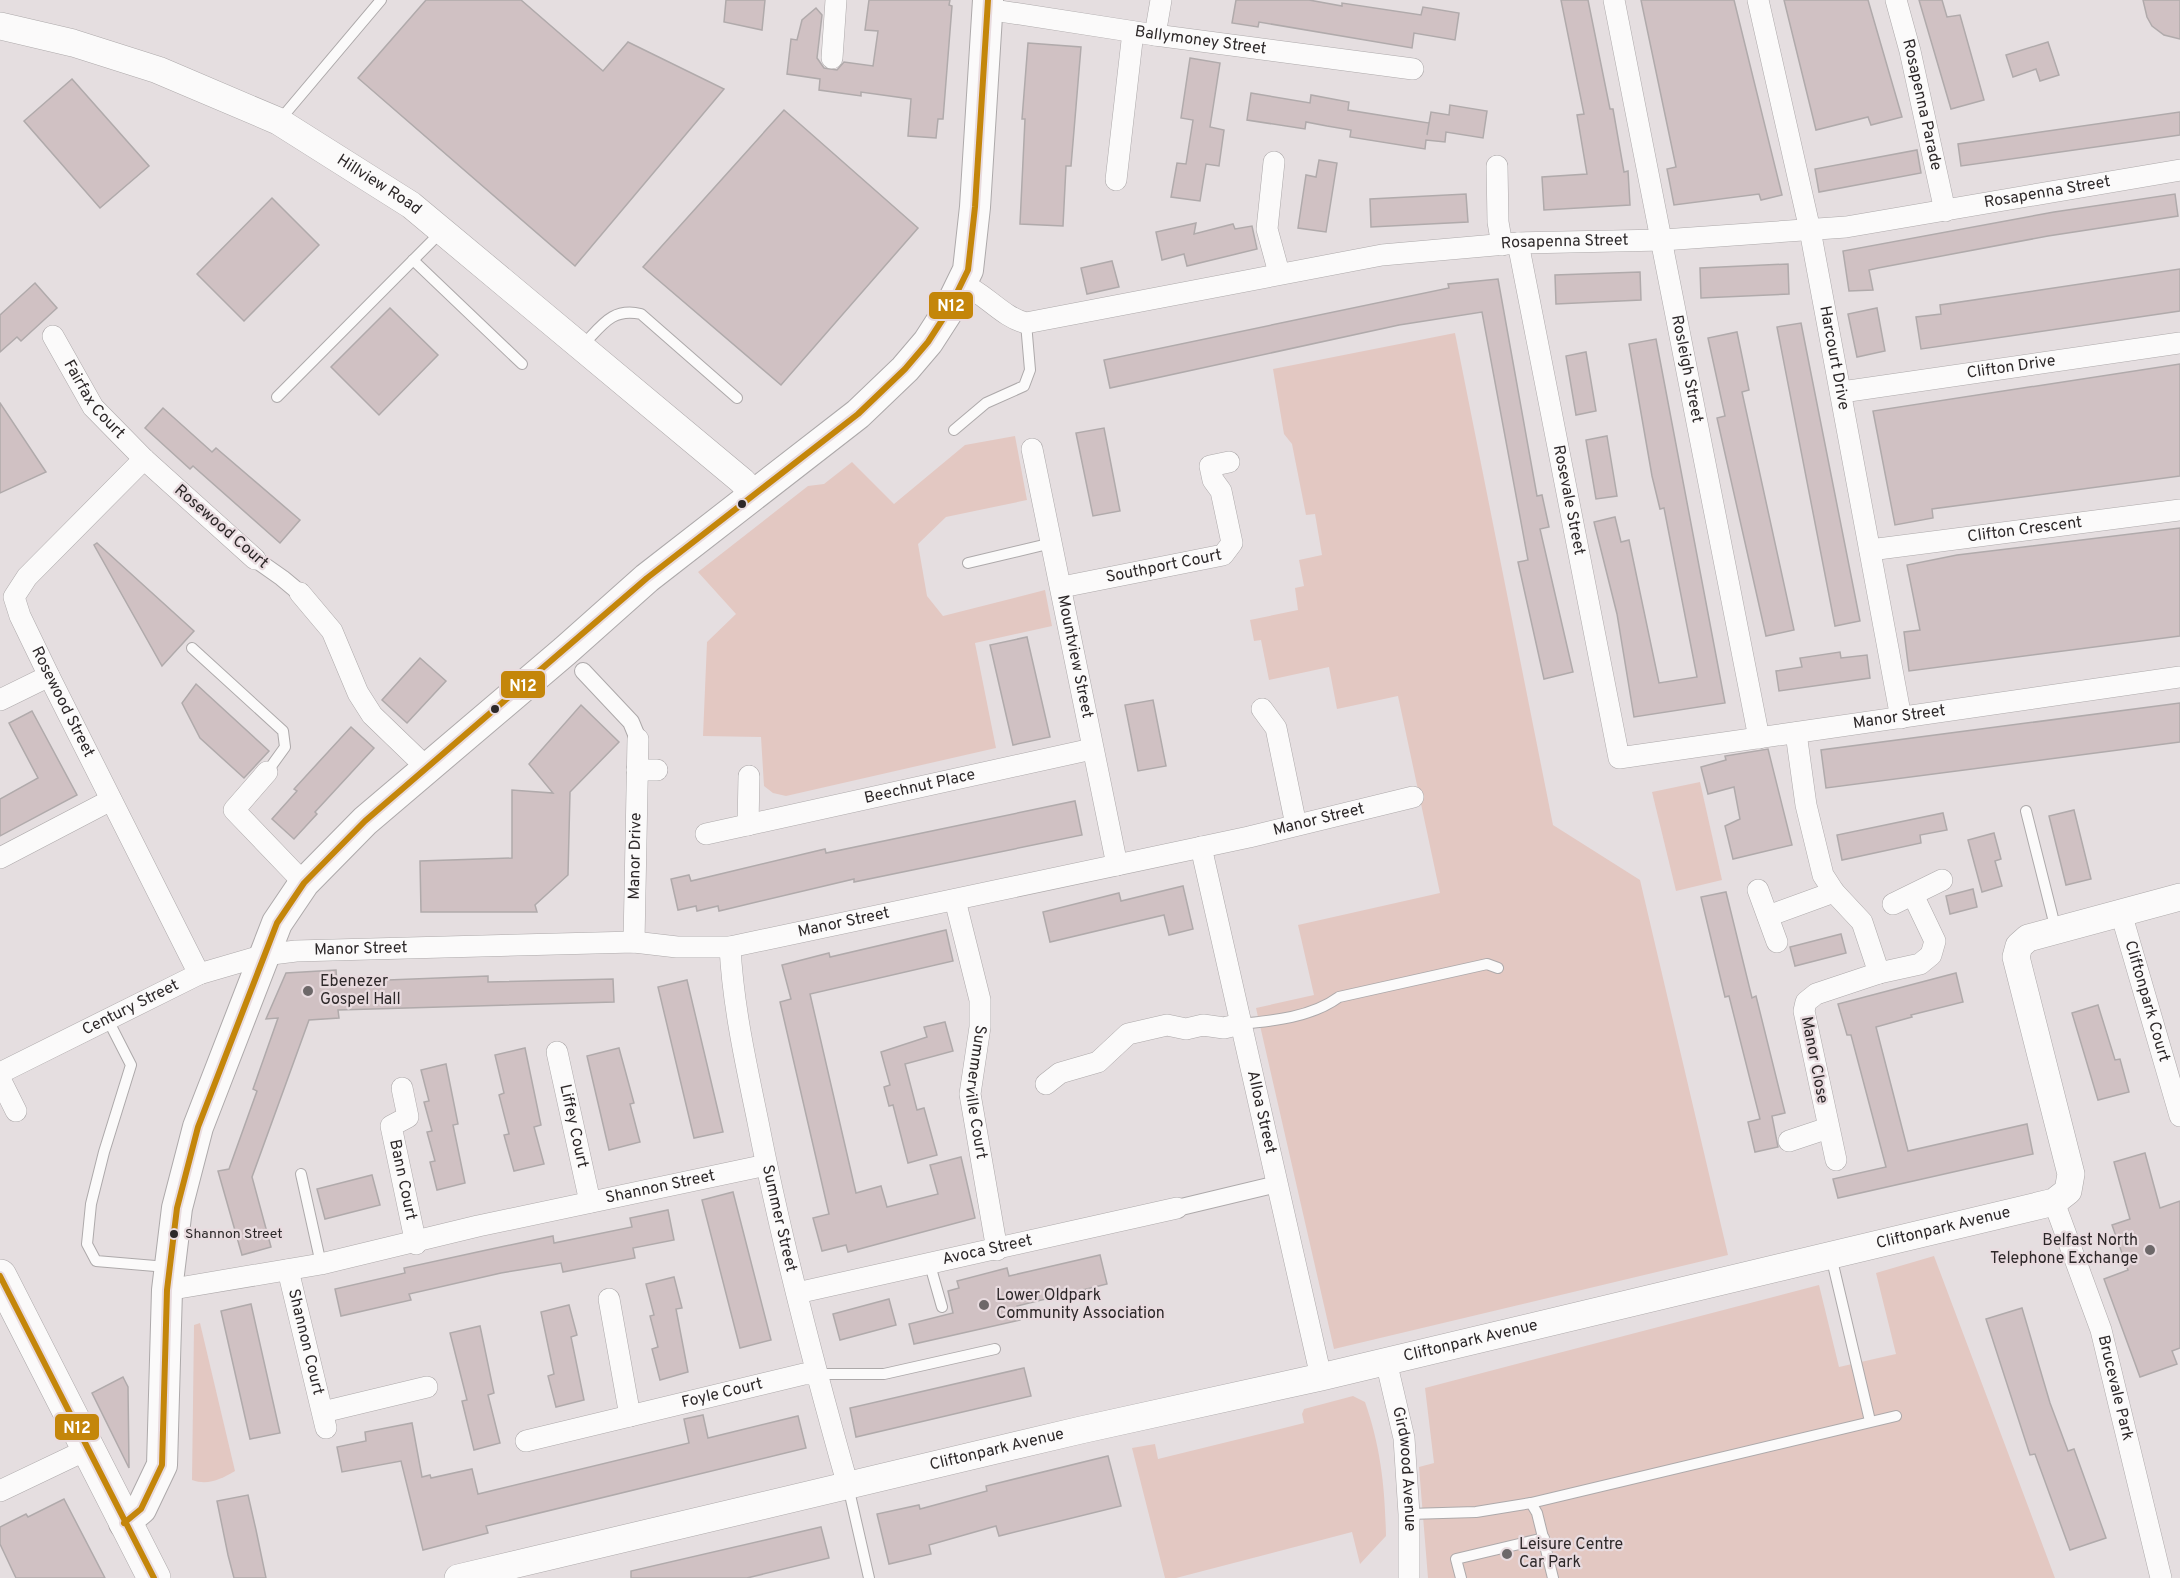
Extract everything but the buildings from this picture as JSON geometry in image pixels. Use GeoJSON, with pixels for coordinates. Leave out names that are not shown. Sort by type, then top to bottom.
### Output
{"type":"FeatureCollection","features":[{"type":"Feature","properties":{"kind":"main road"},"geometry":{"type":"LineString","coordinates":[[124,1523],[141,1509],[162,1465],[169,1279],[177,1208],[198,1127],[278,923],[304,883],[365,821],[647,578],[858,414],[906,369],[943,319],[968,270],[975,207],[987,5]]}},
{"type":"Feature","properties":{"kind":"main road"},"geometry":{"type":"LineString","coordinates":[[0,1276],[86,1450],[154,1578]]}},
{"type":"Feature","properties":{"kind":"street"},"geometry":{"type":"LineString","coordinates":[[832,58],[836,0]]}},
{"type":"Feature","properties":{"kind":"street"},"geometry":{"type":"LineString","coordinates":[[1155,35],[1161,0]]}},
{"type":"Feature","properties":{"kind":"street","name":"Rosleigh Street"},"geometry":{"type":"LineString","coordinates":[[1614,0],[1663,240],[1759,738]]}},
{"type":"Feature","properties":{"kind":"street","name":"Harcourt Drive"},"geometry":{"type":"LineString","coordinates":[[1758,0],[1810,230],[1901,718]]}},
{"type":"Feature","properties":{"kind":"street","name":"Rosapenna Parade"},"geometry":{"type":"LineString","coordinates":[[1896,0],[1910,51],[1945,211]]}},
{"type":"Feature","properties":{"kind":"street","name":"Ballymoney Street"},"geometry":{"type":"LineString","coordinates":[[987,5],[1133,32],[1413,69]]}},
{"type":"Feature","properties":{"kind":"street","name":"Hillview Road"},"geometry":{"type":"LineString","coordinates":[[0,26],[74,43],[158,70],[279,121],[411,205],[742,481],[754,494]]}},
{"type":"Feature","properties":{"kind":"street"},"geometry":{"type":"LineString","coordinates":[[1116,180],[1133,32]]}},
{"type":"Feature","properties":{"kind":"street"},"geometry":{"type":"LineString","coordinates":[[1274,162],[1267,229],[1279,273]]}},
{"type":"Feature","properties":{"kind":"street","name":"Rosevale Street"},"geometry":{"type":"LineString","coordinates":[[1497,166],[1498,222],[1510,244],[1619,758]]}},
{"type":"Feature","properties":{"kind":"street","name":"Rosapenna Street"},"geometry":{"type":"LineString","coordinates":[[1026,323],[1382,255],[1510,244],[1663,240],[1846,227],[2180,170]]}},
{"type":"Feature","properties":{"kind":"street"},"geometry":{"type":"LineString","coordinates":[[962,284],[979,291],[1017,321],[1026,323]]}},
{"type":"Feature","properties":{"kind":"street","name":"Fairfax Court"},"geometry":{"type":"LineString","coordinates":[[52,336],[93,407],[144,459]]}},
{"type":"Feature","properties":{"kind":"street","name":"Clifton Drive"},"geometry":{"type":"LineString","coordinates":[[1842,392],[2180,343]]}},
{"type":"Feature","properties":{"kind":"street","name":"Mountview Street"},"geometry":{"type":"LineString","coordinates":[[1032,449],[1117,865]]}},
{"type":"Feature","properties":{"kind":"street","name":"Rosewood Court"},"geometry":{"type":"LineString","coordinates":[[144,459],[255,560],[300,593]]}},
{"type":"Feature","properties":{"kind":"street","name":"Rosewood Street"},"geometry":{"type":"LineString","coordinates":[[144,459],[27,577],[14,597],[20,616],[49,676],[199,974]]}},
{"type":"Feature","properties":{"kind":"street","name":"Southport Court"},"geometry":{"type":"LineString","coordinates":[[1062,587],[1223,555],[1232,543],[1221,491],[1213,480],[1210,466],[1229,462]]}},
{"type":"Feature","properties":{"kind":"street","name":"Clifton Crescent"},"geometry":{"type":"LineString","coordinates":[[1870,550],[2180,510]]}},
{"type":"Feature","properties":{"kind":"street"},"geometry":{"type":"LineString","coordinates":[[300,593],[332,631],[358,693],[372,716],[428,768]]}},
{"type":"Feature","properties":{"kind":"street","name":"Manor Drive"},"geometry":{"type":"LineString","coordinates":[[583,671],[631,722],[647,770],[634,942]]}},
{"type":"Feature","properties":{"kind":"street"},"geometry":{"type":"LineString","coordinates":[[0,700],[49,676]]}},
{"type":"Feature","properties":{"kind":"street","name":"Manor Street"},"geometry":{"type":"LineString","coordinates":[[1619,758],[2180,678]]}},
{"type":"Feature","properties":{"kind":"street"},"geometry":{"type":"LineString","coordinates":[[1262,709],[1276,728],[1296,825]]}},
{"type":"Feature","properties":{"kind":"street"},"geometry":{"type":"LineString","coordinates":[[1796,733],[1806,805],[1823,875],[1834,892],[1862,922],[1879,973]]}},
{"type":"Feature","properties":{"kind":"street","name":"Beechnut Place"},"geometry":{"type":"LineString","coordinates":[[706,834],[1092,749]]}},
{"type":"Feature","properties":{"kind":"street"},"geometry":{"type":"LineString","coordinates":[[267,772],[234,810],[304,883]]}},
{"type":"Feature","properties":{"kind":"street"},"geometry":{"type":"LineString","coordinates":[[748,825],[749,776]]}},
{"type":"Feature","properties":{"kind":"street","name":"Manor Street"},"geometry":{"type":"LineString","coordinates":[[264,955],[296,951],[634,942],[677,947],[730,947],[1201,847],[1413,797]]}},
{"type":"Feature","properties":{"kind":"street"},"geometry":{"type":"LineString","coordinates":[[0,858],[111,800]]}},
{"type":"Feature","properties":{"kind":"street","name":"Alloa Street"},"geometry":{"type":"LineString","coordinates":[[1201,847],[1321,1377]]}},
{"type":"Feature","properties":{"kind":"street"},"geometry":{"type":"LineString","coordinates":[[1893,904],[1942,880]]}},
{"type":"Feature","properties":{"kind":"street"},"geometry":{"type":"LineString","coordinates":[[1758,890],[1777,942]]}},
{"type":"Feature","properties":{"kind":"street"},"geometry":{"type":"LineString","coordinates":[[1768,916],[1834,892]]}},
{"type":"Feature","properties":{"kind":"street","name":"Manor Close"},"geometry":{"type":"LineString","coordinates":[[1836,1160],[1804,1011],[1806,1002],[1816,994],[1879,973],[1920,964],[1931,955],[1935,941],[1913,895]]}},
{"type":"Feature","properties":{"kind":"street"},"geometry":{"type":"LineString","coordinates":[[2054,1202],[2068,1191],[2071,1174],[2016,957],[2019,946],[2028,938],[2180,897]]}},
{"type":"Feature","properties":{"kind":"street","name":"Summerville Court"},"geometry":{"type":"LineString","coordinates":[[954,900],[980,1000],[980,1027],[970,1094],[997,1250]]}},
{"type":"Feature","properties":{"kind":"street","name":"Cliftonpark Court"},"geometry":{"type":"LineString","coordinates":[[2121,913],[2176,1088],[2180,1116]]}},
{"type":"Feature","properties":{"kind":"street","name":"Summer Street"},"geometry":{"type":"LineString","coordinates":[[730,947],[732,995],[766,1165],[816,1374],[848,1486]]}},
{"type":"Feature","properties":{"kind":"street","name":"Century Street"},"geometry":{"type":"LineString","coordinates":[[0,1073],[199,974],[264,955]]}},
{"type":"Feature","properties":{"kind":"street"},"geometry":{"type":"LineString","coordinates":[[1046,1084],[1060,1072],[1098,1062],[1128,1034],[1167,1025],[1186,1029],[1203,1025],[1224,1028],[1240,1024]]}},
{"type":"Feature","properties":{"kind":"street","name":"Liffey Court"},"geometry":{"type":"LineString","coordinates":[[556,1052],[590,1202]]}},
{"type":"Feature","properties":{"kind":"street"},"geometry":{"type":"LineString","coordinates":[[0,1079],[16,1111]]}},
{"type":"Feature","properties":{"kind":"street","name":"Bann Court"},"geometry":{"type":"LineString","coordinates":[[402,1088],[408,1117],[391,1126],[417,1244]]}},
{"type":"Feature","properties":{"kind":"street"},"geometry":{"type":"LineString","coordinates":[[1789,1141],[1828,1128]]}},
{"type":"Feature","properties":{"kind":"street","name":"Shannon Street"},"geometry":{"type":"LineString","coordinates":[[169,1279],[288,1270],[321,1264],[417,1244],[590,1202],[766,1165]]}},
{"type":"Feature","properties":{"kind":"street"},"geometry":{"type":"LineString","coordinates":[[1177,1208],[1277,1184]]}},
{"type":"Feature","properties":{"kind":"street","name":"Cliftonpark Avenue"},"geometry":{"type":"LineString","coordinates":[[458,1578],[1081,1430],[1321,1377],[2054,1202]]}},
{"type":"Feature","properties":{"kind":"street","name":"Brucevale Park"},"geometry":{"type":"LineString","coordinates":[[2054,1202],[2101,1330],[2161,1578]]}},
{"type":"Feature","properties":{"kind":"street","name":"Avoca Street"},"geometry":{"type":"LineString","coordinates":[[797,1293],[1177,1208]]}},
{"type":"Feature","properties":{"kind":"street","name":"Shannon Court"},"geometry":{"type":"LineString","coordinates":[[288,1270],[325,1420],[427,1387]]}},
{"type":"Feature","properties":{"kind":"street"},"geometry":{"type":"LineString","coordinates":[[609,1299],[630,1416]]}},
{"type":"Feature","properties":{"kind":"street","name":"Girdwood Avenue"},"geometry":{"type":"LineString","coordinates":[[1386,1361],[1404,1438],[1409,1514],[1409,1578]]}},
{"type":"Feature","properties":{"kind":"street","name":"Foyle Court"},"geometry":{"type":"LineString","coordinates":[[526,1440],[804,1374],[816,1374]]}},
{"type":"Feature","properties":{"kind":"street"},"geometry":{"type":"LineString","coordinates":[[0,1491],[86,1450]]}},
{"type":"Feature","properties":{"kind":"lane"},"geometry":{"type":"LineString","coordinates":[[279,121],[381,0]]}},
{"type":"Feature","properties":{"kind":"lane"},"geometry":{"type":"LineString","coordinates":[[277,397],[443,231]]}},
{"type":"Feature","properties":{"kind":"lane"},"geometry":{"type":"LineString","coordinates":[[413,260],[522,364]]}},
{"type":"Feature","properties":{"kind":"lane"},"geometry":{"type":"LineString","coordinates":[[581,346],[615,314],[627,310],[641,314],[737,398]]}},
{"type":"Feature","properties":{"kind":"lane"},"geometry":{"type":"LineString","coordinates":[[954,430],[986,403],[1024,386],[1030,370],[1026,323]]}},
{"type":"Feature","properties":{"kind":"lane"},"geometry":{"type":"LineString","coordinates":[[968,563],[1052,543]]}},
{"type":"Feature","properties":{"kind":"lane"},"geometry":{"type":"LineString","coordinates":[[192,648],[283,731],[285,747],[267,772]]}},
{"type":"Feature","properties":{"kind":"lane"},"geometry":{"type":"LineString","coordinates":[[2026,811],[2056,930]]}},
{"type":"Feature","properties":{"kind":"lane"},"geometry":{"type":"LineString","coordinates":[[1240,1024],[1265,1022],[1324,1008],[1339,998],[1487,964],[1498,968]]}},
{"type":"Feature","properties":{"kind":"lane"},"geometry":{"type":"LineString","coordinates":[[108,1020],[131,1065],[104,1152],[91,1204],[87,1244],[96,1261],[169,1279]]}},
{"type":"Feature","properties":{"kind":"lane"},"geometry":{"type":"LineString","coordinates":[[301,1174],[321,1264]]}},
{"type":"Feature","properties":{"kind":"lane"},"geometry":{"type":"LineString","coordinates":[[1831,1256],[1870,1422]]}},
{"type":"Feature","properties":{"kind":"lane"},"geometry":{"type":"LineString","coordinates":[[930,1264],[942,1307]]}},
{"type":"Feature","properties":{"kind":"lane"},"geometry":{"type":"LineString","coordinates":[[816,1374],[884,1374],[995,1349]]}},
{"type":"Feature","properties":{"kind":"lane"},"geometry":{"type":"LineString","coordinates":[[1409,1514],[1476,1512],[1531,1503],[1896,1416]]}},
{"type":"Feature","properties":{"kind":"lane"},"geometry":{"type":"LineString","coordinates":[[848,1486],[869,1578]]}},
{"type":"Feature","properties":{"kind":"lane"},"geometry":{"type":"LineString","coordinates":[[1531,1503],[1544,1538],[1553,1578]]}},
{"type":"Feature","properties":{"kind":"lane"},"geometry":{"type":"LineString","coordinates":[[1461,1578],[1456,1559],[1544,1538]]}},
{"type":"Feature","properties":{"kind":"shaded area"},"geometry":{"type":"Polygon","coordinates":[[[1455,333],[1553,825],[1640,880],[1728,1255],[1334,1349],[1256,1008],[1314,995],[1298,925],[1440,893],[1398,696],[1337,709],[1329,667],[1269,680],[1261,640],[1254,641],[1250,620],[1298,610],[1295,588],[1304,586],[1299,560],[1322,555],[1315,514],[1306,515],[1292,444],[1284,434],[1273,369],[1455,333]]]}},
{"type":"Feature","properties":{"kind":"shaded area"},"geometry":{"type":"Polygon","coordinates":[[[1015,436],[1027,500],[946,517],[918,544],[927,596],[943,616],[1045,590],[1052,626],[975,643],[996,748],[786,796],[773,793],[764,786],[761,737],[703,736],[707,642],[736,614],[698,572],[808,486],[824,484],[852,462],[894,504],[965,445],[1015,436]]]}},
{"type":"Feature","properties":{"kind":"shaded area"},"geometry":{"type":"Polygon","coordinates":[[[1700,782],[1722,880],[1676,891],[1652,792],[1700,782]]]}},
{"type":"Feature","properties":{"kind":"shaded area"},"geometry":{"type":"Polygon","coordinates":[[[1934,1256],[2055,1578],[1428,1578],[1419,1467],[1434,1463],[1425,1388],[1819,1285],[1839,1367],[1896,1354],[1876,1273],[1934,1256]]]}},
{"type":"Feature","properties":{"kind":"shaded area"},"geometry":{"type":"Polygon","coordinates":[[[200,1323],[235,1471],[209,1482],[192,1480],[194,1325],[200,1323]]]}},
{"type":"Feature","properties":{"kind":"shaded area"},"geometry":{"type":"Polygon","coordinates":[[[1353,1396],[1365,1402],[1375,1436],[1383,1485],[1386,1536],[1360,1564],[1352,1532],[1176,1578],[1165,1578],[1132,1448],[1155,1444],[1158,1459],[1304,1423],[1302,1414],[1304,1409],[1353,1396]]]}},
{"type":"Feature","properties":{"kind":"transit line","name":"N12"},"geometry":{"type":"LineString","coordinates":[[124,1523],[141,1509],[162,1465],[167,1290],[177,1208],[198,1127],[277,923],[304,883],[365,821],[647,578],[858,414],[905,369],[928,342],[948,311],[968,270],[975,207],[988,0]]}},
{"type":"Feature","properties":{"kind":"transit line","name":"N12"},"geometry":{"type":"LineString","coordinates":[[0,1276],[154,1578]]}},
{"type":"Feature","properties":{"kind":"place","name":"Ebenezer Gospel Hall"},"geometry":{"type":"Point","coordinates":[308,991]}},
{"type":"Feature","properties":{"kind":"place","name":"Shannon Street"},"geometry":{"type":"Point","coordinates":[174,1234]}},
{"type":"Feature","properties":{"kind":"place","name":"Belfast North Telephone Exchange"},"geometry":{"type":"Point","coordinates":[2150,1250]}},
{"type":"Feature","properties":{"kind":"place","name":"Lower Oldpark Community Association"},"geometry":{"type":"Point","coordinates":[984,1305]}},
{"type":"Feature","properties":{"kind":"place","name":"Leisure Centre Car Park"},"geometry":{"type":"Point","coordinates":[1507,1554]}}]}
